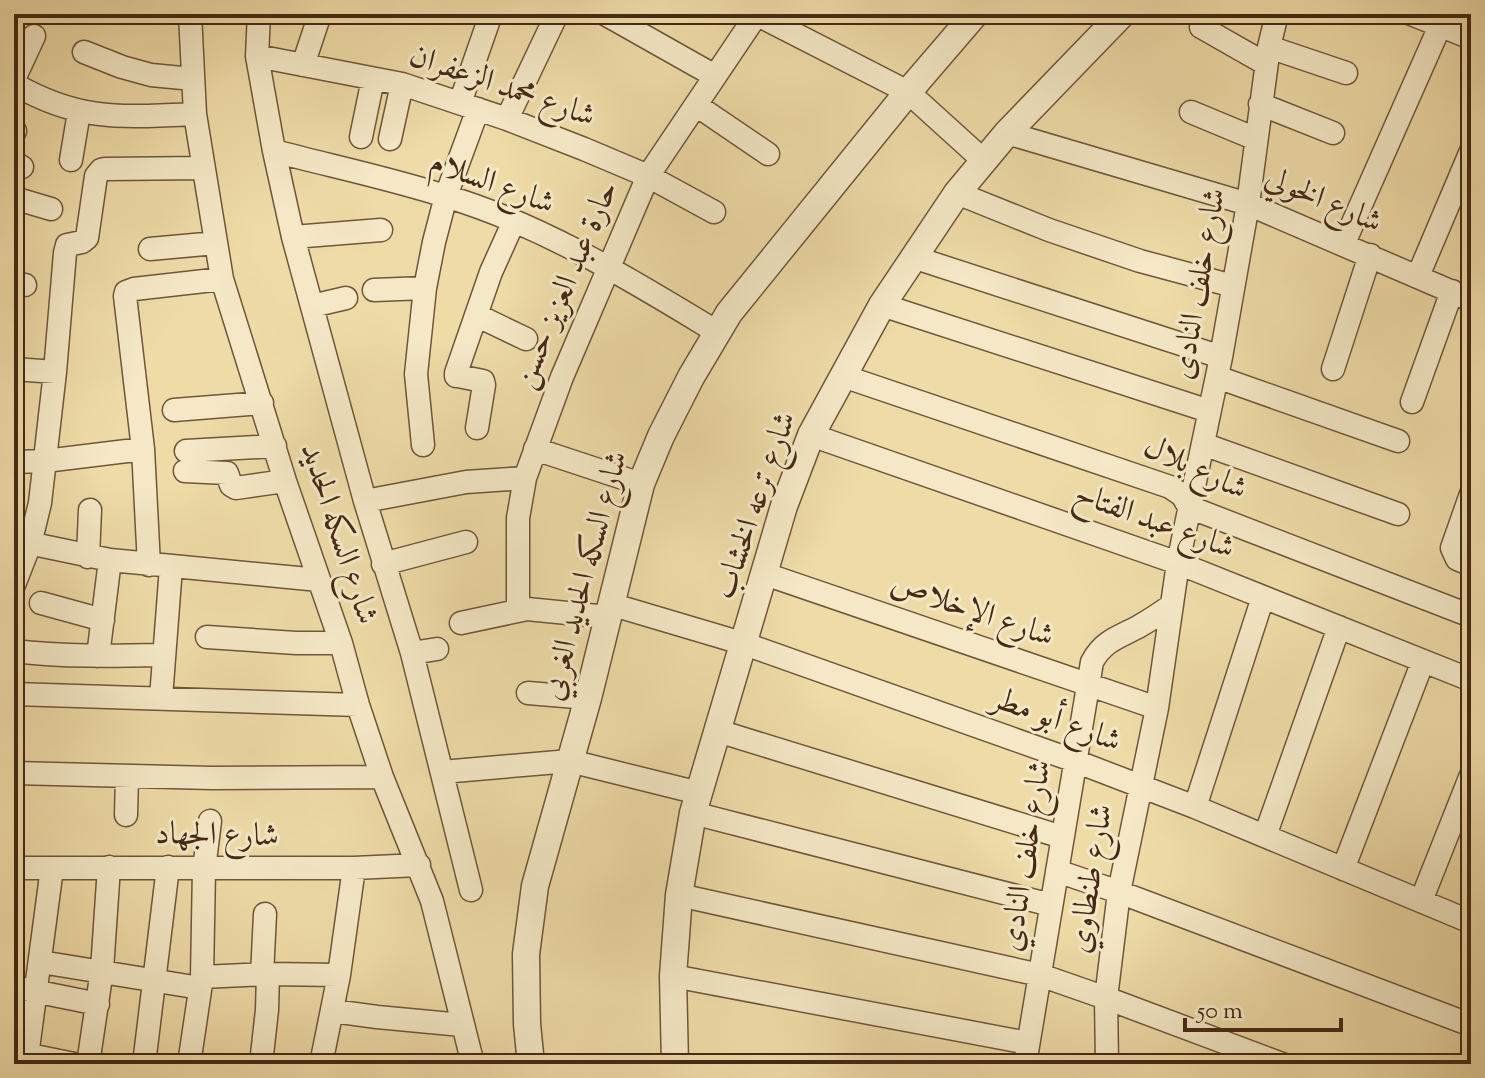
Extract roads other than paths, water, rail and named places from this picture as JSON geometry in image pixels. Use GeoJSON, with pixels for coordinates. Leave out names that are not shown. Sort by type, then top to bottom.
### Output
{"type":"FeatureCollection","features":[{"type":"Feature","properties":{"kind":"street","name":"شارع السكه الحديد"},"geometry":{"type":"LineString","coordinates":[[190,14],[195,114],[222,279],[382,777],[432,901],[473,1064]]}},
{"type":"Feature","properties":{"kind":"street","name":"شارع السكه الحديد"},"geometry":{"type":"LineString","coordinates":[[259,14],[257,56],[293,237],[383,564],[412,653],[471,890]]}},
{"type":"Feature","properties":{"kind":"street"},"geometry":{"type":"LineString","coordinates":[[303,65],[320,14]]}},
{"type":"Feature","properties":{"kind":"street"},"geometry":{"type":"LineString","coordinates":[[423,445],[416,374],[425,288],[491,14]]}},
{"type":"Feature","properties":{"kind":"street"},"geometry":{"type":"LineString","coordinates":[[507,119],[557,14]]}},
{"type":"Feature","properties":{"kind":"street"},"geometry":{"type":"LineString","coordinates":[[605,14],[715,76]]}},
{"type":"Feature","properties":{"kind":"street","name":"شارع السكه الحديد الغربي"},"geometry":{"type":"LineString","coordinates":[[531,1064],[526,954],[535,886],[588,698],[641,484],[661,436],[729,313],[975,14]]}},
{"type":"Feature","properties":{"kind":"street","name":"شارع ترعه الخشاب"},"geometry":{"type":"LineString","coordinates":[[677,1064],[673,976],[679,895],[696,803],[784,506],[811,435],[882,305],[957,193],[1007,133],[1122,14]]}},
{"type":"Feature","properties":{"kind":"street","name":"شارع خلف النادى"},"geometry":{"type":"LineString","coordinates":[[1178,563],[1219,367],[1277,14]]}},
{"type":"Feature","properties":{"kind":"street"},"geometry":{"type":"LineString","coordinates":[[1411,14],[1469,33]]}},
{"type":"Feature","properties":{"kind":"street"},"geometry":{"type":"LineString","coordinates":[[763,15],[908,92],[983,160]]}},
{"type":"Feature","properties":{"kind":"street","name":"حارة عبد العزيز حسن"},"geometry":{"type":"LineString","coordinates":[[518,610],[518,518],[525,478],[562,377],[648,176],[715,76],[763,15]]}},
{"type":"Feature","properties":{"kind":"street"},"geometry":{"type":"LineString","coordinates":[[1344,243],[1440,26]]}},
{"type":"Feature","properties":{"kind":"street"},"geometry":{"type":"LineString","coordinates":[[1201,27],[1268,55],[1346,73]]}},
{"type":"Feature","properties":{"kind":"street"},"geometry":{"type":"LineString","coordinates":[[34,36],[14,81],[44,100],[79,112],[118,117],[195,114]]}},
{"type":"Feature","properties":{"kind":"street"},"geometry":{"type":"LineString","coordinates":[[84,52],[151,75],[193,79]]}},
{"type":"Feature","properties":{"kind":"street","name":"شارع محمد الزعفران"},"geometry":{"type":"LineString","coordinates":[[257,56],[402,84],[469,106],[648,176],[714,212]]}},
{"type":"Feature","properties":{"kind":"street"},"geometry":{"type":"LineString","coordinates":[[361,137],[373,79]]}},
{"type":"Feature","properties":{"kind":"street"},"geometry":{"type":"LineString","coordinates":[[390,139],[402,84]]}},
{"type":"Feature","properties":{"kind":"street"},"geometry":{"type":"LineString","coordinates":[[1260,104],[1333,133]]}},
{"type":"Feature","properties":{"kind":"street"},"geometry":{"type":"LineString","coordinates":[[696,105],[768,154]]}},
{"type":"Feature","properties":{"kind":"street"},"geometry":{"type":"LineString","coordinates":[[71,160],[79,112]]}},
{"type":"Feature","properties":{"kind":"street"},"geometry":{"type":"LineString","coordinates":[[1191,112],[1256,139]]}},
{"type":"Feature","properties":{"kind":"street","name":"شارع الخولي"},"geometry":{"type":"LineString","coordinates":[[1007,133],[1248,204],[1461,295]]}},
{"type":"Feature","properties":{"kind":"street","name":"شارع السلام"},"geometry":{"type":"LineString","coordinates":[[274,151],[446,196],[514,221],[609,267],[717,332]]}},
{"type":"Feature","properties":{"kind":"street"},"geometry":{"type":"LineString","coordinates":[[1418,276],[1471,151]]}},
{"type":"Feature","properties":{"kind":"street"},"geometry":{"type":"LineString","coordinates":[[14,585],[22,542],[40,503],[66,248],[71,243],[85,241],[88,235],[96,176],[101,170],[203,168]]}},
{"type":"Feature","properties":{"kind":"street"},"geometry":{"type":"LineString","coordinates":[[957,193],[1049,230],[1140,261],[1233,286]]}},
{"type":"Feature","properties":{"kind":"street"},"geometry":{"type":"LineString","coordinates":[[14,198],[51,209]]}},
{"type":"Feature","properties":{"kind":"street"},"geometry":{"type":"LineString","coordinates":[[477,428],[483,381],[456,376],[491,272],[514,221]]}},
{"type":"Feature","properties":{"kind":"street"},"geometry":{"type":"LineString","coordinates":[[293,237],[381,230]]}},
{"type":"Feature","properties":{"kind":"street"},"geometry":{"type":"LineString","coordinates":[[150,249],[216,243]]}},
{"type":"Feature","properties":{"kind":"street"},"geometry":{"type":"LineString","coordinates":[[1333,369],[1370,255]]}},
{"type":"Feature","properties":{"kind":"street"},"geometry":{"type":"LineString","coordinates":[[913,257],[1219,367],[1398,441]]}},
{"type":"Feature","properties":{"kind":"street"},"geometry":{"type":"LineString","coordinates":[[161,698],[160,566],[143,449],[126,292],[222,279]]}},
{"type":"Feature","properties":{"kind":"street"},"geometry":{"type":"LineString","coordinates":[[374,290],[425,288]]}},
{"type":"Feature","properties":{"kind":"street"},"geometry":{"type":"LineString","coordinates":[[1412,402],[1461,295]]}},
{"type":"Feature","properties":{"kind":"street"},"geometry":{"type":"LineString","coordinates":[[312,306],[346,298]]}},
{"type":"Feature","properties":{"kind":"street"},"geometry":{"type":"LineString","coordinates":[[882,305],[1209,411]]}},
{"type":"Feature","properties":{"kind":"street"},"geometry":{"type":"LineString","coordinates":[[476,315],[526,339]]}},
{"type":"Feature","properties":{"kind":"street"},"geometry":{"type":"LineString","coordinates":[[14,369],[55,372]]}},
{"type":"Feature","properties":{"kind":"street","name":"شارع بلال"},"geometry":{"type":"LineString","coordinates":[[843,376],[1170,487],[1182,495],[1189,507],[1471,616]]}},
{"type":"Feature","properties":{"kind":"street"},"geometry":{"type":"LineString","coordinates":[[174,410],[262,403]]}},
{"type":"Feature","properties":{"kind":"street","name":"شارع عبد الفتاح"},"geometry":{"type":"LineString","coordinates":[[811,435],[1178,563],[1471,680]]}},
{"type":"Feature","properties":{"kind":"street"},"geometry":{"type":"LineString","coordinates":[[1203,444],[1398,514]]}},
{"type":"Feature","properties":{"kind":"street"},"geometry":{"type":"LineString","coordinates":[[275,446],[186,461],[227,473],[231,485],[236,488],[285,481]]}},
{"type":"Feature","properties":{"kind":"street"},"geometry":{"type":"LineString","coordinates":[[14,462],[143,449]]}},
{"type":"Feature","properties":{"kind":"street"},"geometry":{"type":"LineString","coordinates":[[535,449],[641,484]]}},
{"type":"Feature","properties":{"kind":"street"},"geometry":{"type":"LineString","coordinates":[[365,501],[466,482],[525,478]]}},
{"type":"Feature","properties":{"kind":"street"},"geometry":{"type":"LineString","coordinates":[[1471,494],[1452,548],[1457,559],[1471,565]]}},
{"type":"Feature","properties":{"kind":"street"},"geometry":{"type":"LineString","coordinates":[[88,557],[90,510]]}},
{"type":"Feature","properties":{"kind":"street"},"geometry":{"type":"LineString","coordinates":[[22,542],[110,560],[319,580]]}},
{"type":"Feature","properties":{"kind":"street"},"geometry":{"type":"LineString","coordinates":[[383,564],[466,542]]}},
{"type":"Feature","properties":{"kind":"street"},"geometry":{"type":"LineString","coordinates":[[98,656],[110,560]]}},
{"type":"Feature","properties":{"kind":"street","name":"شارع طنطاوي"},"geometry":{"type":"LineString","coordinates":[[1107,1064],[1106,998],[1119,892],[1157,708],[1178,563]]}},
{"type":"Feature","properties":{"kind":"street","name":"شارع الإخلاص"},"geometry":{"type":"LineString","coordinates":[[765,574],[1157,708]]}},
{"type":"Feature","properties":{"kind":"street"},"geometry":{"type":"LineString","coordinates":[[1195,807],[1263,597]]}},
{"type":"Feature","properties":{"kind":"street"},"geometry":{"type":"LineString","coordinates":[[41,603],[103,620]]}},
{"type":"Feature","properties":{"kind":"street","name":"شارع خلف النادي"},"geometry":{"type":"LineString","coordinates":[[1027,1054],[1092,662],[1107,643],[1172,605]]}},
{"type":"Feature","properties":{"kind":"street","name":"شارع أبو مطر"},"geometry":{"type":"LineString","coordinates":[[461,623],[527,609],[609,610],[745,644],[1075,761],[1195,807],[1471,922]]}},
{"type":"Feature","properties":{"kind":"street"},"geometry":{"type":"LineString","coordinates":[[1265,836],[1339,627]]}},
{"type":"Feature","properties":{"kind":"street"},"geometry":{"type":"LineString","coordinates":[[207,637],[341,643]]}},
{"type":"Feature","properties":{"kind":"street"},"geometry":{"type":"LineString","coordinates":[[412,653],[437,649]]}},
{"type":"Feature","properties":{"kind":"street"},"geometry":{"type":"LineString","coordinates":[[14,651],[98,656],[163,655]]}},
{"type":"Feature","properties":{"kind":"street"},"geometry":{"type":"LineString","coordinates":[[1343,869],[1423,661]]}},
{"type":"Feature","properties":{"kind":"street"},"geometry":{"type":"LineString","coordinates":[[528,693],[588,698]]}},
{"type":"Feature","properties":{"kind":"street"},"geometry":{"type":"LineString","coordinates":[[14,694],[358,705]]}},
{"type":"Feature","properties":{"kind":"street"},"geometry":{"type":"LineString","coordinates":[[718,731],[1062,837]]}},
{"type":"Feature","properties":{"kind":"street"},"geometry":{"type":"LineString","coordinates":[[442,772],[570,761],[696,803],[1051,905]]}},
{"type":"Feature","properties":{"kind":"street"},"geometry":{"type":"LineString","coordinates":[[14,773],[289,779],[382,777]]}},
{"type":"Feature","properties":{"kind":"street"},"geometry":{"type":"LineString","coordinates":[[1421,901],[1471,775]]}},
{"type":"Feature","properties":{"kind":"street"},"geometry":{"type":"LineString","coordinates":[[126,815],[127,776]]}},
{"type":"Feature","properties":{"kind":"street"},"geometry":{"type":"LineString","coordinates":[[189,1064],[201,982],[204,869],[210,821]]}},
{"type":"Feature","properties":{"kind":"street","name":"شارع الجهاد"},"geometry":{"type":"LineString","coordinates":[[14,868],[354,868],[419,865]]}},
{"type":"Feature","properties":{"kind":"street"},"geometry":{"type":"LineString","coordinates":[[88,1064],[102,970],[109,867]]}},
{"type":"Feature","properties":{"kind":"street"},"geometry":{"type":"LineString","coordinates":[[144,1064],[168,867]]}},
{"type":"Feature","properties":{"kind":"street"},"geometry":{"type":"LineString","coordinates":[[52,868],[41,962],[25,989],[23,1057],[74,1064]]}},
{"type":"Feature","properties":{"kind":"street"},"geometry":{"type":"LineString","coordinates":[[321,1064],[333,1011],[354,868]]}},
{"type":"Feature","properties":{"kind":"street"},"geometry":{"type":"LineString","coordinates":[[1057,871],[1471,1025]]}},
{"type":"Feature","properties":{"kind":"street"},"geometry":{"type":"LineString","coordinates":[[679,895],[1040,975],[1282,1064]]}},
{"type":"Feature","properties":{"kind":"street"},"geometry":{"type":"LineString","coordinates":[[262,1055],[267,1010],[265,914]]}},
{"type":"Feature","properties":{"kind":"street"},"geometry":{"type":"LineString","coordinates":[[41,962],[155,980],[201,982],[265,974],[339,975]]}},
{"type":"Feature","properties":{"kind":"street"},"geometry":{"type":"LineString","coordinates":[[673,976],[1027,1054]]}},
{"type":"Feature","properties":{"kind":"street"},"geometry":{"type":"LineString","coordinates":[[25,989],[98,1004]]}},
{"type":"Feature","properties":{"kind":"street"},"geometry":{"type":"LineString","coordinates":[[333,1011],[462,1025]]}}]}
